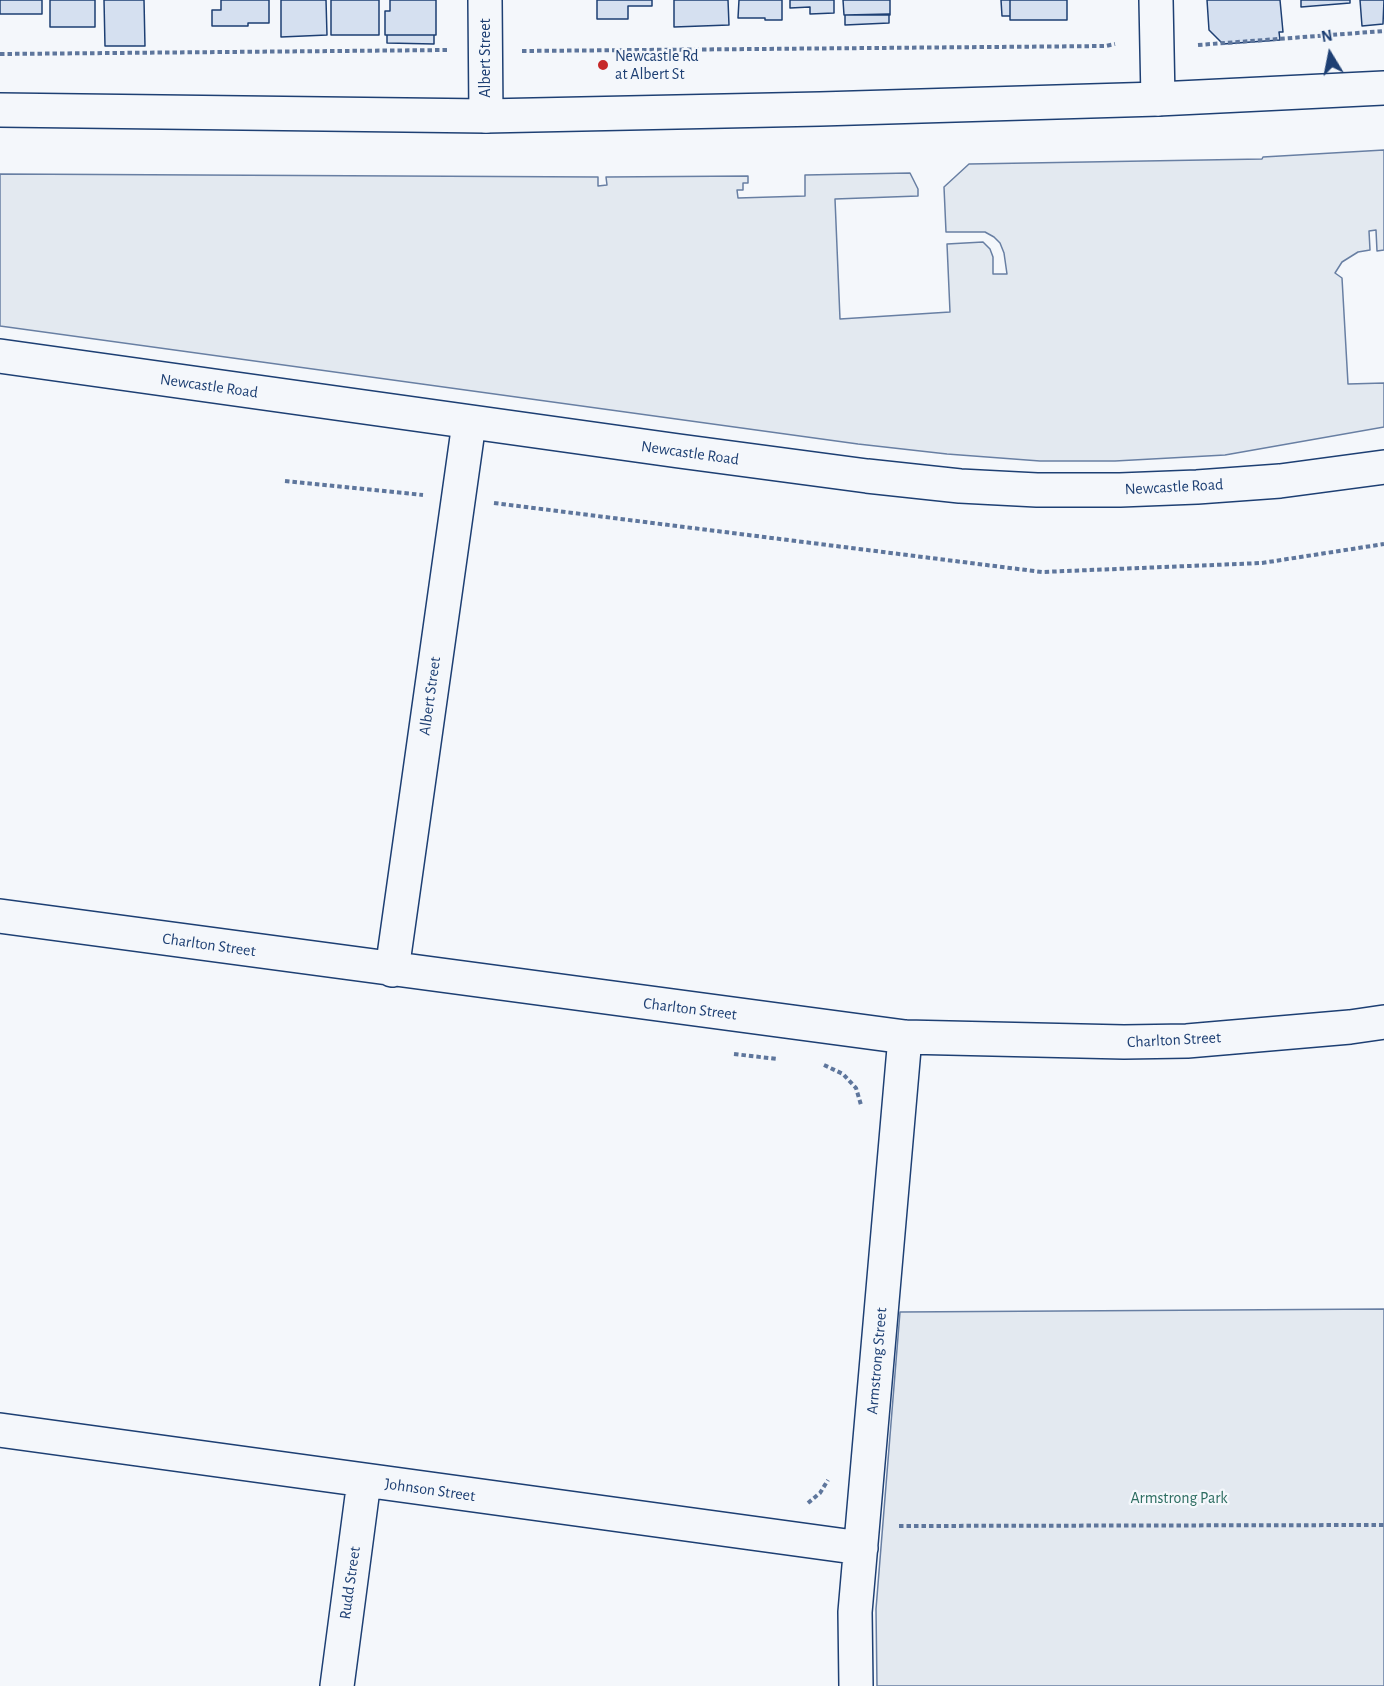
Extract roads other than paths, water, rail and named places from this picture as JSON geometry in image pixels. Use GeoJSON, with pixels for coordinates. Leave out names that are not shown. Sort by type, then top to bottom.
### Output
{"type":"FeatureCollection","features":[{"type":"Feature","properties":{"kind":"main road","name":"Albert Street"},"geometry":{"type":"LineString","coordinates":[[485,0],[486,116]]}},
{"type":"Feature","properties":{"kind":"main road"},"geometry":{"type":"LineString","coordinates":[[1156,0],[1158,99]]}},
{"type":"Feature","properties":{"kind":"main road"},"geometry":{"type":"LineString","coordinates":[[0,110],[486,116],[1158,99],[1384,88]]}},
{"type":"Feature","properties":{"kind":"main road","name":"Newcastle Road"},"geometry":{"type":"LineString","coordinates":[[0,356],[469,423],[855,475],[971,487],[1072,490],[1197,487],[1280,481],[1384,467]]}},
{"type":"Feature","properties":{"kind":"main road","name":"Albert Street"},"geometry":{"type":"LineString","coordinates":[[392,970],[469,423]]}},
{"type":"Feature","properties":{"kind":"main road","name":"Charlton Street"},"geometry":{"type":"LineString","coordinates":[[0,916],[905,1037],[1124,1042],[1187,1041],[1350,1028],[1384,1022]]}},
{"type":"Feature","properties":{"kind":"main road","name":"Armstrong Street"},"geometry":{"type":"LineString","coordinates":[[856,1686],[855,1612],[905,1037]]}},
{"type":"Feature","properties":{"kind":"main road","name":"Johnson Street"},"geometry":{"type":"LineString","coordinates":[[0,1430],[364,1481],[862,1537]]}},
{"type":"Feature","properties":{"kind":"main road","name":"Rudd Street"},"geometry":{"type":"LineString","coordinates":[[337,1686],[364,1481]]}},
{"type":"Feature","properties":{"kind":"place","name":"Newcastle Rd at Albert St"},"geometry":{"type":"Point","coordinates":[603,65]}},
{"type":"Feature","properties":{"kind":"park label","name":"Armstrong Park"},"geometry":{"type":"Point","coordinates":[1179,1498]}}]}
